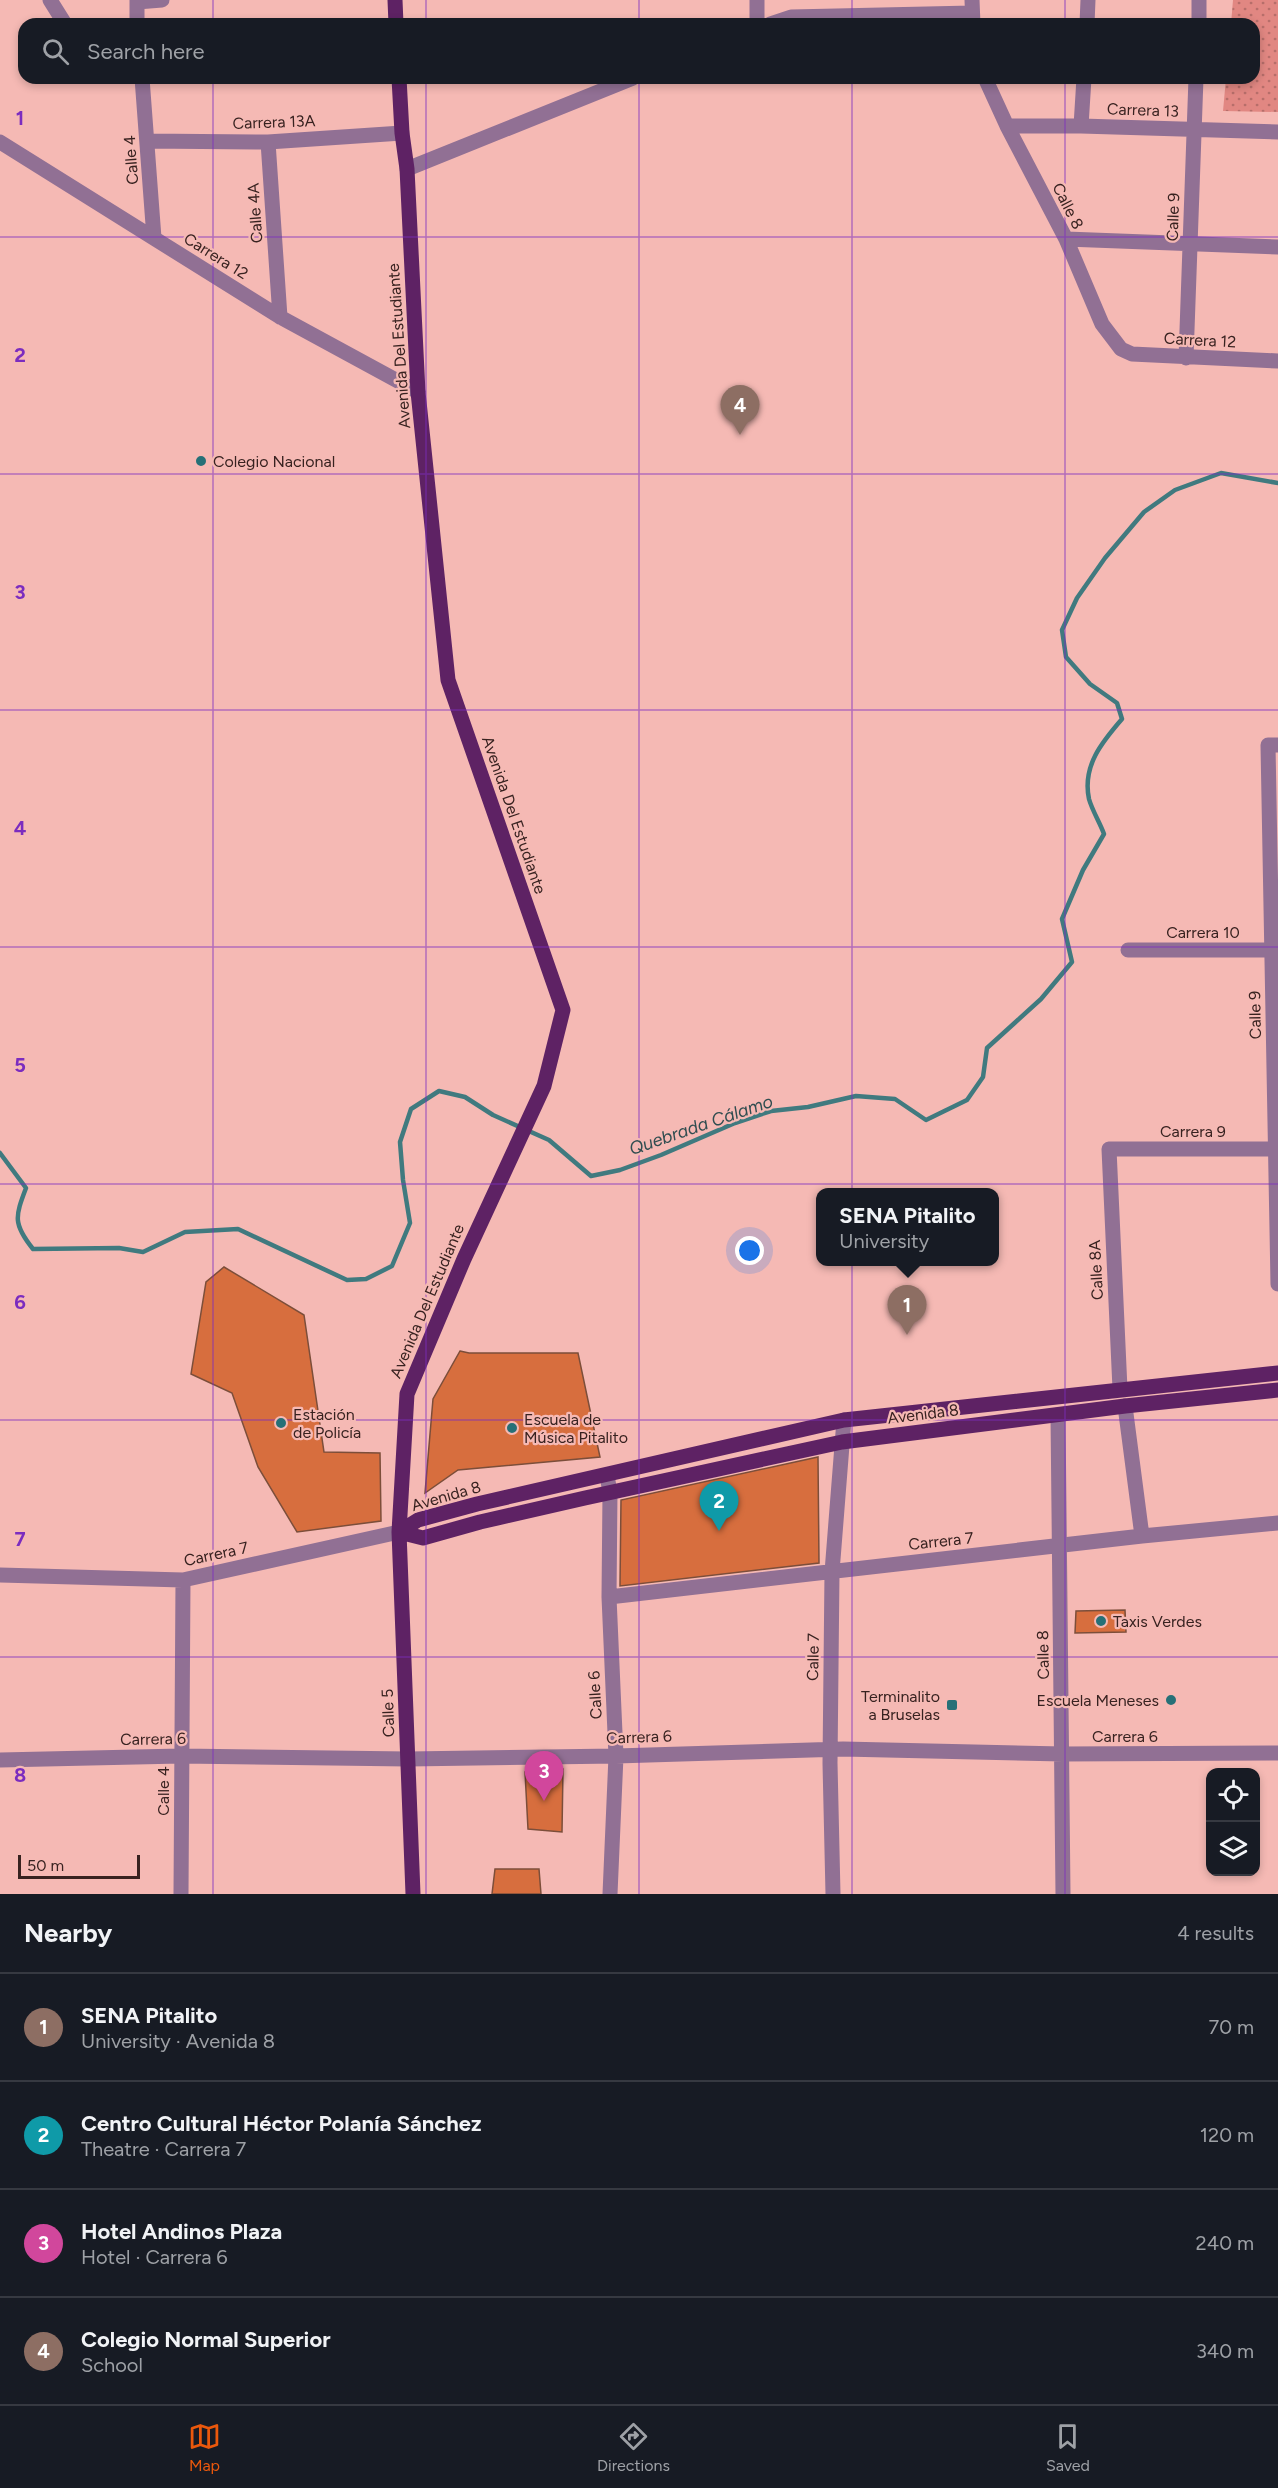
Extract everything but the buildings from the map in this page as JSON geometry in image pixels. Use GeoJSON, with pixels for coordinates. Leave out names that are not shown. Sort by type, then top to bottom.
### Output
{"type":"FeatureCollection","features":[{"type":"Feature","properties":{"kind":"main road"},"geometry":{"type":"LineString","coordinates":[[395,0],[396,18]]}},
{"type":"Feature","properties":{"kind":"main road","name":"Avenida Del Estudiante"},"geometry":{"type":"LineString","coordinates":[[399,84],[407,169],[418,392],[448,680],[563,1010],[544,1086],[464,1259],[407,1394],[399,1532]]}},
{"type":"Feature","properties":{"kind":"main road","name":"Avenida 8"},"geometry":{"type":"LineString","coordinates":[[399,1532],[418,1520],[843,1420],[1278,1373]]}},
{"type":"Feature","properties":{"kind":"main road","name":"Avenida 8"},"geometry":{"type":"LineString","coordinates":[[399,1532],[423,1538],[480,1522],[842,1442],[1125,1406],[1278,1390]]}},
{"type":"Feature","properties":{"kind":"main road","name":"Calle 5"},"geometry":{"type":"LineString","coordinates":[[399,1532],[413,1894]]}},
{"type":"Feature","properties":{"kind":"street"},"geometry":{"type":"LineString","coordinates":[[50,0],[61,18]]}},
{"type":"Feature","properties":{"kind":"street"},"geometry":{"type":"LineString","coordinates":[[137,18],[137,1],[162,0]]}},
{"type":"Feature","properties":{"kind":"street"},"geometry":{"type":"LineString","coordinates":[[757,0],[757,18]]}},
{"type":"Feature","properties":{"kind":"street"},"geometry":{"type":"LineString","coordinates":[[1087,18],[1088,0]]}},
{"type":"Feature","properties":{"kind":"street"},"geometry":{"type":"LineString","coordinates":[[1198,18],[1199,0]]}},
{"type":"Feature","properties":{"kind":"street"},"geometry":{"type":"LineString","coordinates":[[788,18],[972,12]]}},
{"type":"Feature","properties":{"kind":"street","name":"Calle 4"},"geometry":{"type":"LineString","coordinates":[[142,84],[154,238]]}},
{"type":"Feature","properties":{"kind":"street"},"geometry":{"type":"LineString","coordinates":[[407,169],[618,84]]}},
{"type":"Feature","properties":{"kind":"street","name":"Calle 8"},"geometry":{"type":"LineString","coordinates":[[988,84],[1065,239],[1102,324],[1121,349]]}},
{"type":"Feature","properties":{"kind":"street"},"geometry":{"type":"LineString","coordinates":[[1081,126],[1084,84]]}},
{"type":"Feature","properties":{"kind":"street","name":"Calle 9"},"geometry":{"type":"LineString","coordinates":[[1186,358],[1197,84]]}},
{"type":"Feature","properties":{"kind":"street","name":"Carrera 13"},"geometry":{"type":"LineString","coordinates":[[1007,126],[1278,132]]}},
{"type":"Feature","properties":{"kind":"street","name":"Carrera 13A"},"geometry":{"type":"LineString","coordinates":[[147,141],[268,141],[402,133]]}},
{"type":"Feature","properties":{"kind":"street","name":"Calle 4A"},"geometry":{"type":"LineString","coordinates":[[268,141],[280,318]]}},
{"type":"Feature","properties":{"kind":"street","name":"Carrera 12"},"geometry":{"type":"LineString","coordinates":[[0,142],[280,318],[418,392]]}},
{"type":"Feature","properties":{"kind":"street"},"geometry":{"type":"LineString","coordinates":[[1065,239],[1278,247]]}},
{"type":"Feature","properties":{"kind":"street","name":"Carrera 12"},"geometry":{"type":"LineString","coordinates":[[1121,349],[1132,354],[1278,361]]}},
{"type":"Feature","properties":{"kind":"street","name":"Calle 9"},"geometry":{"type":"LineString","coordinates":[[1273,745],[1278,1284]]}},
{"type":"Feature","properties":{"kind":"street","name":"Carrera 10"},"geometry":{"type":"LineString","coordinates":[[1128,950],[1275,950]]}},
{"type":"Feature","properties":{"kind":"street","name":"Carrera 9"},"geometry":{"type":"LineString","coordinates":[[1109,1149],[1277,1149]]}},
{"type":"Feature","properties":{"kind":"street","name":"Calle 8A"},"geometry":{"type":"LineString","coordinates":[[1109,1149],[1120,1389]]}},
{"type":"Feature","properties":{"kind":"street"},"geometry":{"type":"LineString","coordinates":[[1125,1406],[1142,1536]]}},
{"type":"Feature","properties":{"kind":"street","name":"Calle 8"},"geometry":{"type":"LineString","coordinates":[[1058,1415],[1063,1894]]}},
{"type":"Feature","properties":{"kind":"street","name":"Calle 7"},"geometry":{"type":"LineString","coordinates":[[833,1894],[830,1749],[832,1572],[843,1420]]}},
{"type":"Feature","properties":{"kind":"street","name":"Calle 6"},"geometry":{"type":"LineString","coordinates":[[607,1475],[609,1597],[616,1756],[610,1894]]}},
{"type":"Feature","properties":{"kind":"street","name":"Carrera 7"},"geometry":{"type":"LineString","coordinates":[[609,1597],[1142,1536],[1278,1523]]}},
{"type":"Feature","properties":{"kind":"street","name":"Carrera 7"},"geometry":{"type":"LineString","coordinates":[[0,1575],[183,1581],[399,1532]]}},
{"type":"Feature","properties":{"kind":"street","name":"Calle 4"},"geometry":{"type":"LineString","coordinates":[[181,1894],[183,1581]]}},
{"type":"Feature","properties":{"kind":"street","name":"Carrera 6"},"geometry":{"type":"LineString","coordinates":[[0,1760],[181,1756],[408,1759],[616,1756],[830,1749],[1063,1754],[1278,1753]]}},
{"type":"Feature","properties":{"kind":"shaded area"},"geometry":{"type":"Polygon","coordinates":[[[1233,0],[1278,0],[1278,112],[1223,111],[1225,84],[1260,84],[1260,18],[1232,18],[1233,0]]]}},
{"type":"Feature","properties":{"kind":"waterway","name":"Quebrada Cálamo"},"geometry":{"type":"LineString","coordinates":[[0,1153],[26,1188],[18,1220],[22,1233],[33,1249],[119,1248],[143,1252],[185,1232],[238,1229],[347,1280],[366,1279],[392,1266],[410,1223],[400,1142],[411,1109],[439,1091],[465,1097],[493,1115],[549,1140],[591,1176],[620,1170],[735,1123],[771,1111],[808,1107],[856,1096],[895,1099],[926,1120],[967,1100],[983,1077],[987,1048],[1041,999],[1072,962],[1062,919],[1083,870],[1104,834],[1089,799],[1088,776],[1095,755],[1122,719],[1117,703],[1090,684],[1066,657],[1062,630],[1077,598],[1105,558],[1144,512],[1175,490],[1221,473],[1278,483]]}},
{"type":"Feature","properties":{"kind":"place","name":"Colegio Normal Superior"},"geometry":{"type":"Point","coordinates":[740,435]}},
{"type":"Feature","properties":{"kind":"place","name":"Colegio Nacional"},"geometry":{"type":"Point","coordinates":[201,461]}},
{"type":"Feature","properties":{"kind":"place","name":"SENA Pitalito"},"geometry":{"type":"Point","coordinates":[907,1335]}},
{"type":"Feature","properties":{"kind":"place","name":"Estación de Policía"},"geometry":{"type":"Point","coordinates":[281,1423]}},
{"type":"Feature","properties":{"kind":"place","name":"Escuela de Música Pitalito"},"geometry":{"type":"Point","coordinates":[512,1428]}},
{"type":"Feature","properties":{"kind":"place","name":"Centro Cultural Héctor Polanía Sánchez"},"geometry":{"type":"Point","coordinates":[719,1531]}},
{"type":"Feature","properties":{"kind":"place","name":"Taxis Verdes"},"geometry":{"type":"Point","coordinates":[1101,1621]}},
{"type":"Feature","properties":{"kind":"place","name":"Escuela Meneses"},"geometry":{"type":"Point","coordinates":[1171,1700]}},
{"type":"Feature","properties":{"kind":"place","name":"Terminalito a Bruselas"},"geometry":{"type":"Point","coordinates":[952,1705]}},
{"type":"Feature","properties":{"kind":"place","name":"Hotel Andinos Plaza"},"geometry":{"type":"Point","coordinates":[544,1801]}}]}
